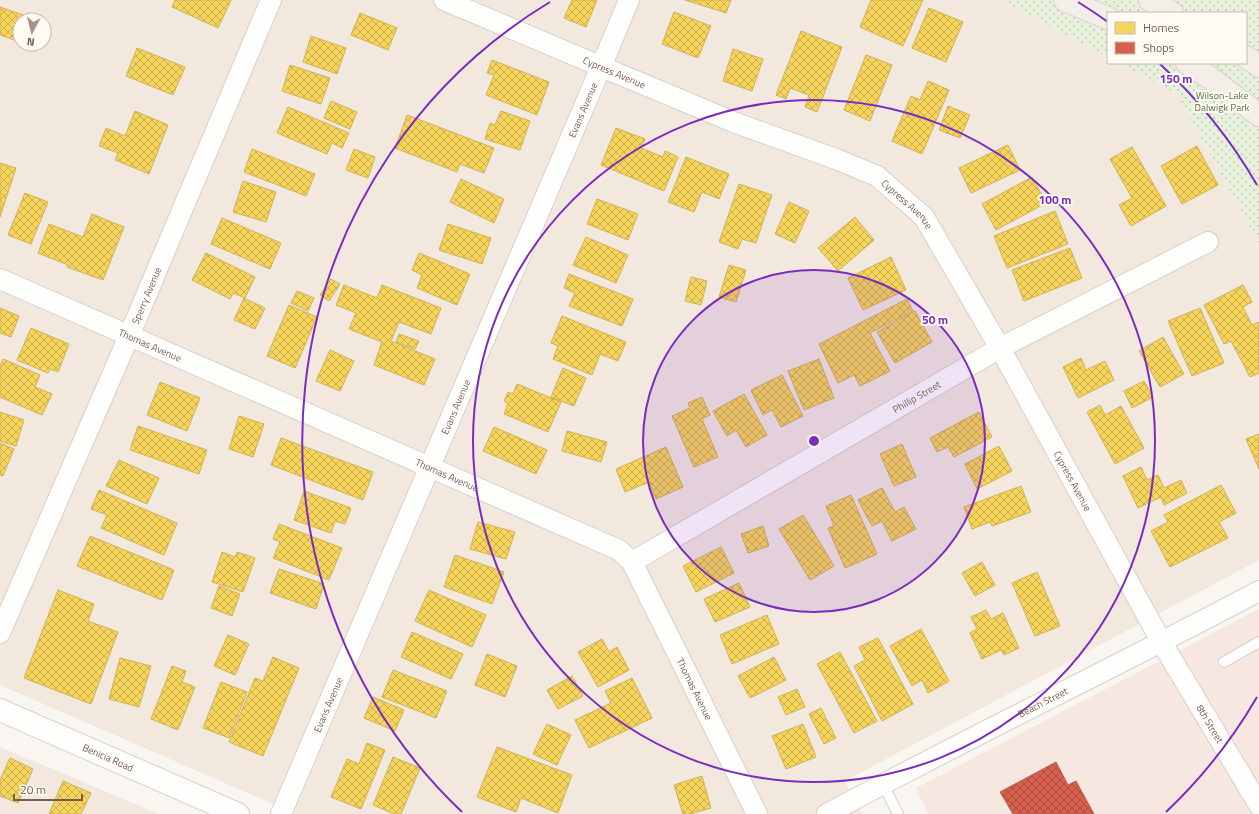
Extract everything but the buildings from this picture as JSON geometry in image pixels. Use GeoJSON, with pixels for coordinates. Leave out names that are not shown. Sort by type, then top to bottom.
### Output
{"type":"FeatureCollection","features":[{"type":"Feature","properties":{"kind":"main road"},"geometry":{"type":"LineString","coordinates":[[1065,0],[1107,18]]}},
{"type":"Feature","properties":{"kind":"main road"},"geometry":{"type":"LineString","coordinates":[[1150,0],[1170,12]]}},
{"type":"Feature","properties":{"kind":"main road"},"geometry":{"type":"LineString","coordinates":[[1247,58],[1259,66]]}},
{"type":"Feature","properties":{"kind":"main road"},"geometry":{"type":"LineString","coordinates":[[1189,64],[1209,77],[1259,115]]}},
{"type":"Feature","properties":{"kind":"main road","name":"Benicia Road"},"geometry":{"type":"LineString","coordinates":[[0,710],[238,814]]}},
{"type":"Feature","properties":{"kind":"street","name":"Sperry Avenue"},"geometry":{"type":"LineString","coordinates":[[0,633],[129,336],[271,0]]}},
{"type":"Feature","properties":{"kind":"street","name":"Cypress Avenue"},"geometry":{"type":"LineString","coordinates":[[444,0],[736,123],[836,158],[877,176],[924,217],[1000,348],[1162,643]]}},
{"type":"Feature","properties":{"kind":"street","name":"Evans Avenue"},"geometry":{"type":"LineString","coordinates":[[281,814],[431,467],[628,0]]}},
{"type":"Feature","properties":{"kind":"street","name":"Phillip Street"},"geometry":{"type":"LineString","coordinates":[[632,562],[1000,348],[1208,242]]}},
{"type":"Feature","properties":{"kind":"street","name":"Thomas Avenue"},"geometry":{"type":"LineString","coordinates":[[0,279],[619,550],[632,562],[758,814]]}},
{"type":"Feature","properties":{"kind":"street","name":"Beach Street"},"geometry":{"type":"LineString","coordinates":[[827,814],[883,784],[1162,643],[1259,591]]}},
{"type":"Feature","properties":{"kind":"street","name":"8th Street"},"geometry":{"type":"LineString","coordinates":[[1162,643],[1259,805]]}},
{"type":"Feature","properties":{"kind":"lane"},"geometry":{"type":"LineString","coordinates":[[1224,662],[1259,642]]}},
{"type":"Feature","properties":{"kind":"lane"},"geometry":{"type":"LineString","coordinates":[[883,784],[898,814]]}},
{"type":"Feature","properties":{"kind":"shaded area"},"geometry":{"type":"Polygon","coordinates":[[[0,0],[1001,0],[1107,56],[1107,64],[1120,64],[1177,94],[1259,243],[1259,560],[845,781],[862,814],[296,814],[0,685],[0,0]]]}},
{"type":"Feature","properties":{"kind":"shaded area"},"geometry":{"type":"Polygon","coordinates":[[[1259,609],[1259,814],[928,814],[916,788],[1259,609]]]}},
{"type":"Feature","properties":{"kind":"shaded area"},"geometry":{"type":"Polygon","coordinates":[[[0,747],[159,814],[0,814],[0,747]]]}},
{"type":"Feature","properties":{"kind":"green space","name":"Wilson-Lake Dalwigk Park"},"geometry":{"type":"Polygon","coordinates":[[[1001,0],[1259,0],[1259,243],[1177,94],[1120,64],[1247,64],[1247,12],[1107,12],[1107,56],[1001,0]]]}}]}
